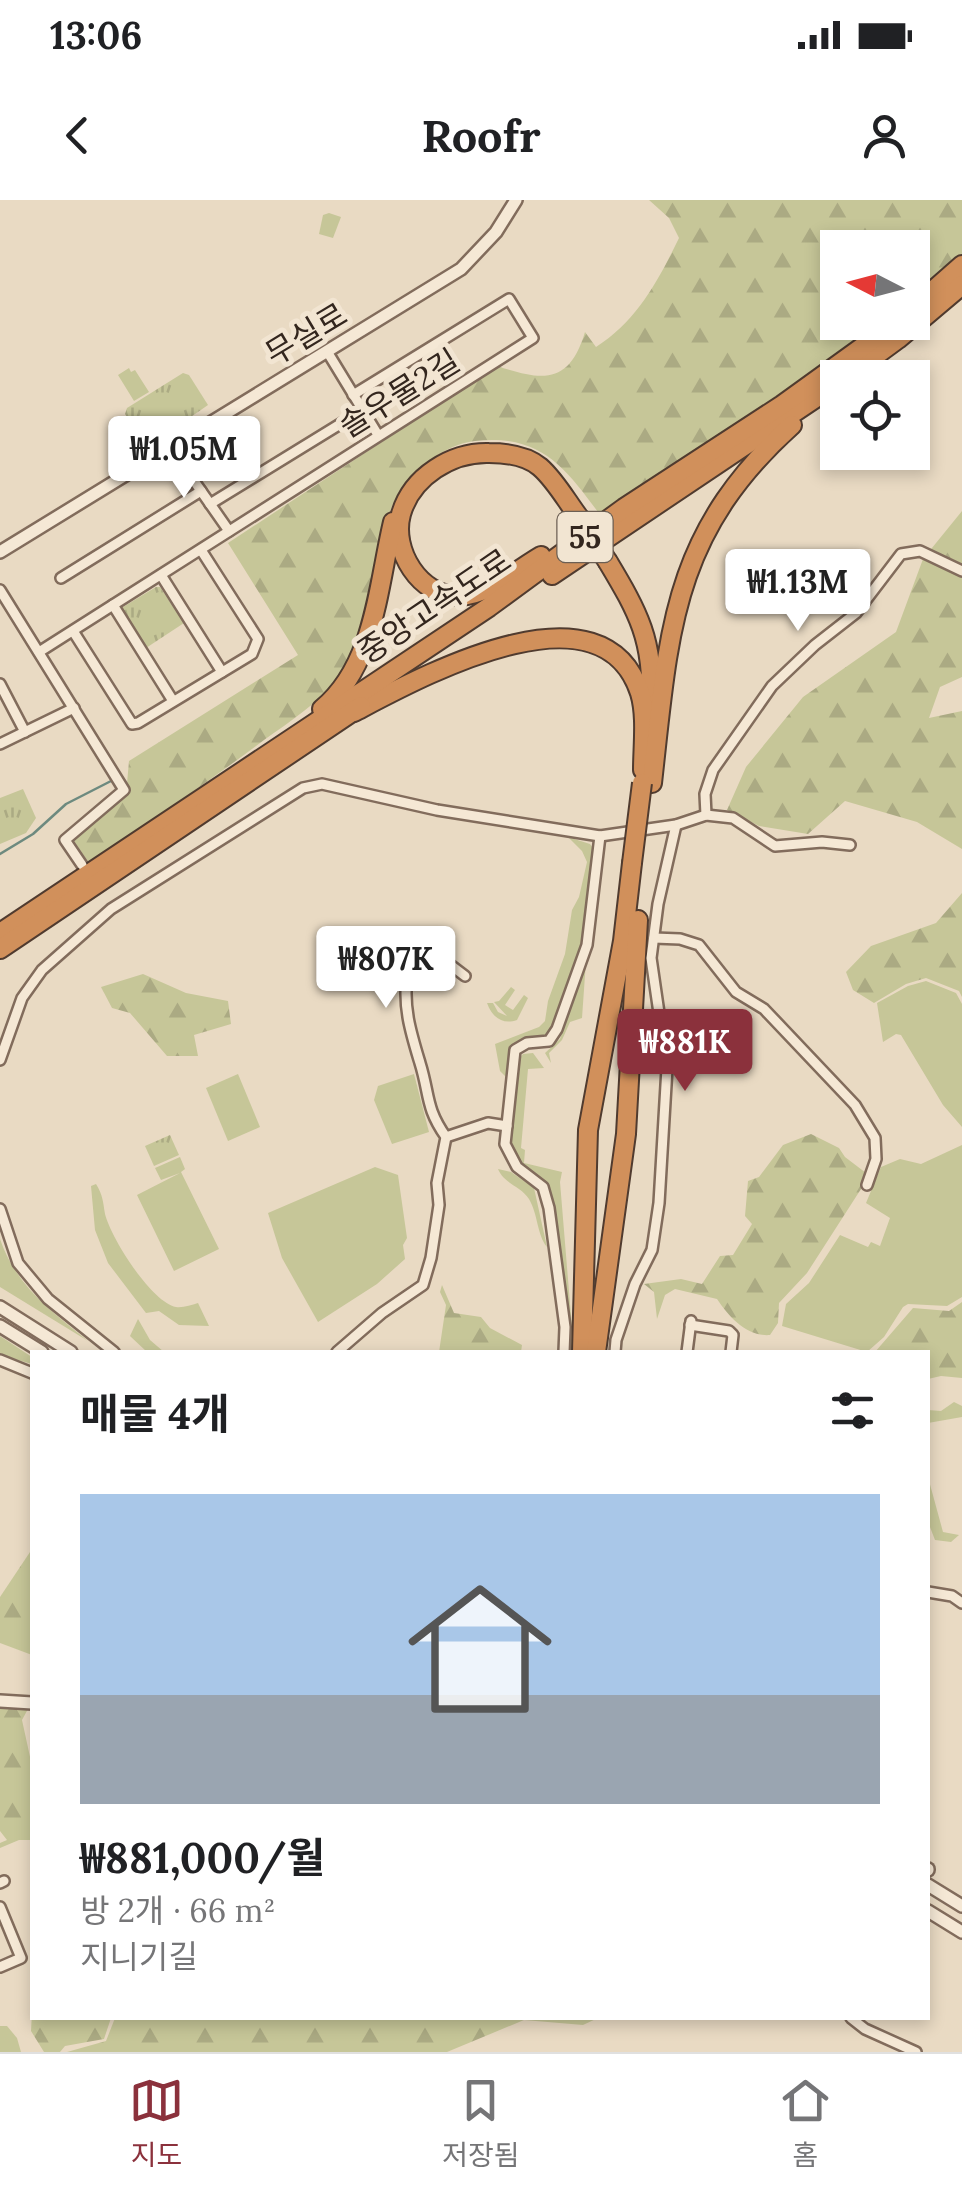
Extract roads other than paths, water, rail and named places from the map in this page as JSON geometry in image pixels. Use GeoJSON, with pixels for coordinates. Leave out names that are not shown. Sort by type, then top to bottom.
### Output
{"type":"FeatureCollection","features":[{"type":"Feature","properties":{"kind":"highway"},"geometry":{"type":"LineString","coordinates":[[930,293],[962,265]]}},
{"type":"Feature","properties":{"kind":"highway","name":"중앙고속도로"},"geometry":{"type":"LineString","coordinates":[[869,360],[962,285]]}},
{"type":"Feature","properties":{"kind":"highway","name":"중앙고속도로"},"geometry":{"type":"LineString","coordinates":[[0,934],[489,607],[624,508],[782,406],[872,340]]}},
{"type":"Feature","properties":{"kind":"highway","name":"중앙고속도로"},"geometry":{"type":"LineString","coordinates":[[0,949],[820,395]]}},
{"type":"Feature","properties":{"kind":"highway"},"geometry":{"type":"LineString","coordinates":[[646,779],[680,594],[706,529],[757,458],[820,400]]}},
{"type":"Feature","properties":{"kind":"highway"},"geometry":{"type":"LineString","coordinates":[[284,742],[331,702],[350,677],[373,616],[395,513],[408,487],[422,470],[465,446],[521,449],[542,459],[558,475],[642,604],[652,632],[661,695]]}},
{"type":"Feature","properties":{"kind":"highway"},"geometry":{"type":"LineString","coordinates":[[581,514],[538,465],[520,457],[468,454],[449,460],[414,490],[401,514],[400,538],[417,578],[435,591],[458,596],[481,591],[624,508]]}},
{"type":"Feature","properties":{"kind":"highway"},"geometry":{"type":"LineString","coordinates":[[596,1350],[626,1134],[638,863],[652,697],[651,664],[637,609],[611,559]]}},
{"type":"Feature","properties":{"kind":"highway"},"geometry":{"type":"LineString","coordinates":[[350,714],[460,659],[520,643],[574,640],[594,644],[613,656],[634,679],[642,697],[646,779]]}},
{"type":"Feature","properties":{"kind":"highway"},"geometry":{"type":"LineString","coordinates":[[582,1350],[588,1130],[638,863]]}},
{"type":"Feature","properties":{"kind":"street","name":"무실로"},"geometry":{"type":"LineString","coordinates":[[0,552],[461,269],[496,232],[516,200]]}},
{"type":"Feature","properties":{"kind":"street","name":"솔우물2길"},"geometry":{"type":"LineString","coordinates":[[39,652],[533,338],[509,299],[354,395]]}},
{"type":"Feature","properties":{"kind":"street"},"geometry":{"type":"LineString","coordinates":[[328,353],[378,435]]}},
{"type":"Feature","properties":{"kind":"street"},"geometry":{"type":"LineString","coordinates":[[210,504],[362,410]]}},
{"type":"Feature","properties":{"kind":"street"},"geometry":{"type":"LineString","coordinates":[[172,448],[229,532]]}},
{"type":"Feature","properties":{"kind":"street"},"geometry":{"type":"LineString","coordinates":[[61,578],[201,492]]}},
{"type":"Feature","properties":{"kind":"street"},"geometry":{"type":"LineString","coordinates":[[73,631],[132,724],[252,654],[258,639],[201,550]]}},
{"type":"Feature","properties":{"kind":"street"},"geometry":{"type":"LineString","coordinates":[[706,816],[706,794],[713,770],[772,686],[856,613],[901,554],[920,551],[962,571]]}},
{"type":"Feature","properties":{"kind":"street"},"geometry":{"type":"LineString","coordinates":[[160,574],[222,672]]}},
{"type":"Feature","properties":{"kind":"street"},"geometry":{"type":"LineString","coordinates":[[0,590],[124,790],[65,840],[82,865]]}},
{"type":"Feature","properties":{"kind":"street"},"geometry":{"type":"LineString","coordinates":[[112,605],[173,701]]}},
{"type":"Feature","properties":{"kind":"street"},"geometry":{"type":"LineString","coordinates":[[0,616],[12,610]]}},
{"type":"Feature","properties":{"kind":"street"},"geometry":{"type":"LineString","coordinates":[[0,684],[26,732]]}},
{"type":"Feature","properties":{"kind":"street"},"geometry":{"type":"LineString","coordinates":[[0,744],[74,708]]}},
{"type":"Feature","properties":{"kind":"street"},"geometry":{"type":"LineString","coordinates":[[0,1060],[22,998],[42,970],[109,905],[303,788],[322,784],[437,810],[600,836],[676,825],[706,816],[733,818],[775,846],[850,844]]}},
{"type":"Feature","properties":{"kind":"street"},"geometry":{"type":"LineString","coordinates":[[615,1350],[635,1284],[652,1250],[659,1203],[667,1068],[652,958],[676,825]]}},
{"type":"Feature","properties":{"kind":"street"},"geometry":{"type":"LineString","coordinates":[[564,1350],[565,1327],[543,1187],[510,1158],[505,1144],[515,1050],[527,1043],[549,1041],[557,1029],[587,945],[600,836]]}},
{"type":"Feature","properties":{"kind":"street"},"geometry":{"type":"LineString","coordinates":[[654,938],[680,939],[699,945],[736,992],[764,1009],[856,1105],[874,1138],[876,1159],[866,1185]]}},
{"type":"Feature","properties":{"kind":"street"},"geometry":{"type":"LineString","coordinates":[[338,1350],[382,1313],[423,1286],[431,1258],[439,1205],[437,1183],[446,1137],[432,1118],[426,1101],[406,1011],[407,976],[418,965],[444,960],[465,976]]}},
{"type":"Feature","properties":{"kind":"street"},"geometry":{"type":"LineString","coordinates":[[446,1137],[488,1123],[507,1126]]}},
{"type":"Feature","properties":{"kind":"street"},"geometry":{"type":"LineString","coordinates":[[0,1213],[18,1263],[48,1299],[111,1350]]}},
{"type":"Feature","properties":{"kind":"street"},"geometry":{"type":"LineString","coordinates":[[0,1307],[68,1350]]}},
{"type":"Feature","properties":{"kind":"street"},"geometry":{"type":"LineString","coordinates":[[688,1350],[691,1323],[730,1331],[734,1335],[731,1350]]}},
{"type":"Feature","properties":{"kind":"street"},"geometry":{"type":"LineString","coordinates":[[0,1326],[39,1350]]}},
{"type":"Feature","properties":{"kind":"street"},"geometry":{"type":"LineString","coordinates":[[0,1360],[30,1372]]}},
{"type":"Feature","properties":{"kind":"street"},"geometry":{"type":"LineString","coordinates":[[930,1592],[952,1596],[962,1603]]}},
{"type":"Feature","properties":{"kind":"street"},"geometry":{"type":"LineString","coordinates":[[0,1701],[30,1703]]}},
{"type":"Feature","properties":{"kind":"street"},"geometry":{"type":"LineString","coordinates":[[930,1887],[958,1904],[942,1921]]}},
{"type":"Feature","properties":{"kind":"street"},"geometry":{"type":"LineString","coordinates":[[0,1907],[21,1958],[0,1967]]}},
{"type":"Feature","properties":{"kind":"street"},"geometry":{"type":"LineString","coordinates":[[930,1912],[962,1932]]}},
{"type":"Feature","properties":{"kind":"street"},"geometry":{"type":"LineString","coordinates":[[854,2020],[865,2029],[916,2052]]}},
{"type":"Feature","properties":{"kind":"waterway"},"geometry":{"type":"LineString","coordinates":[[0,854],[33,834],[66,804],[111,781]]}}]}
